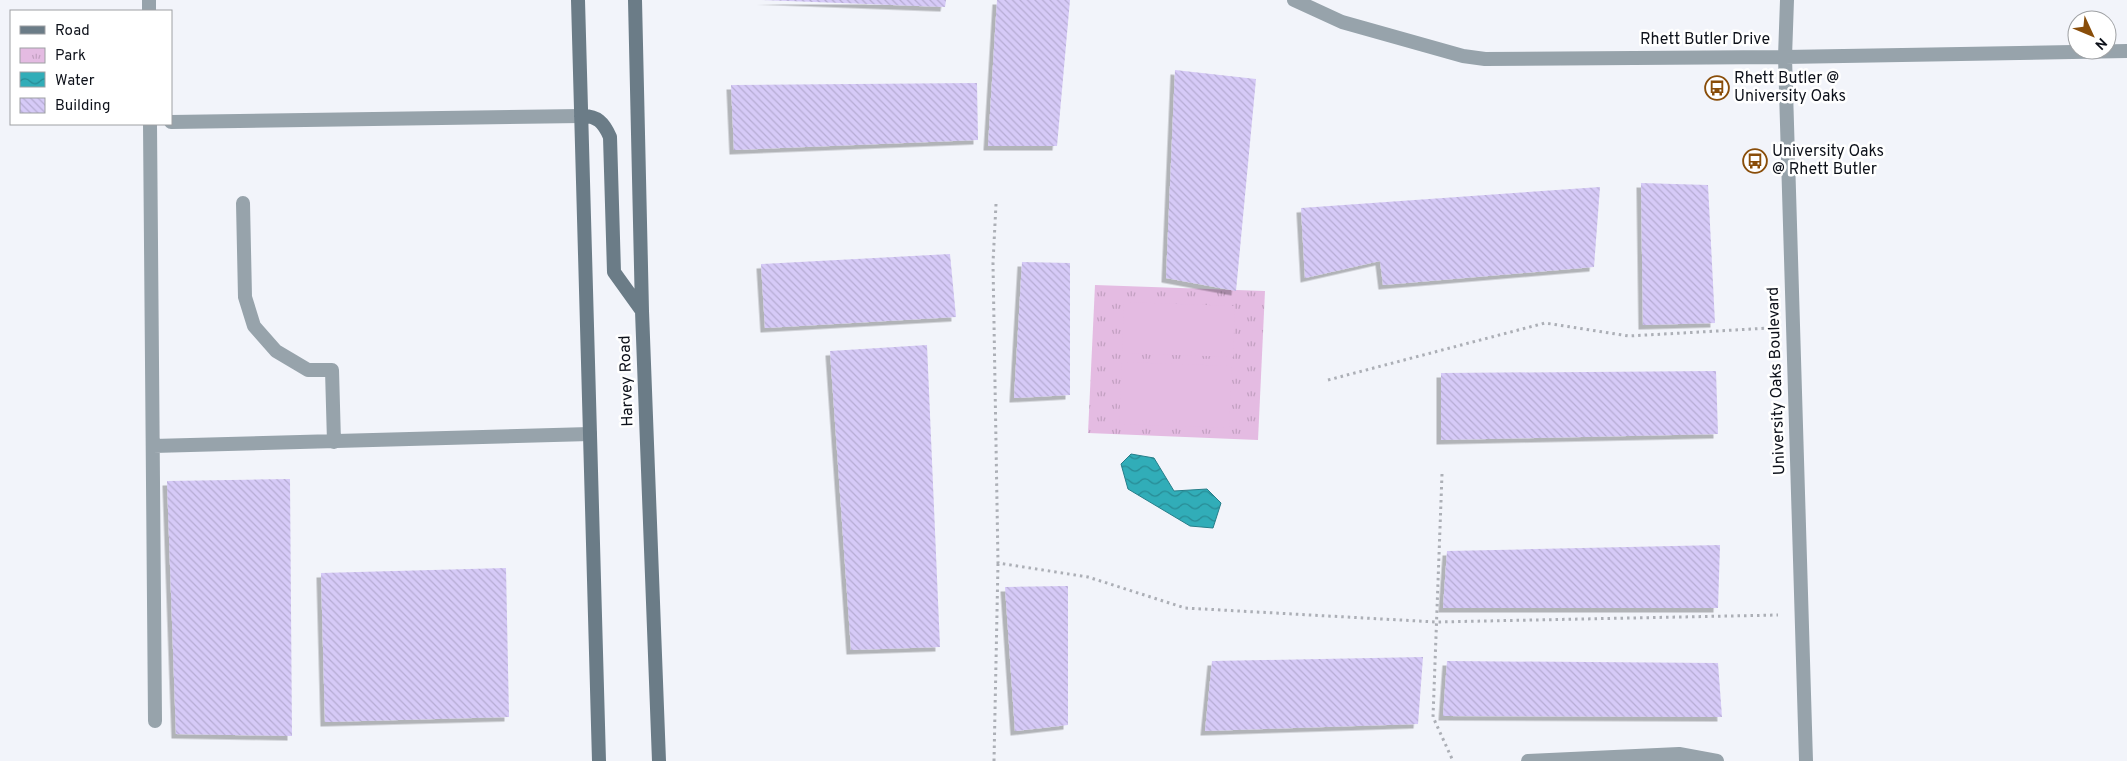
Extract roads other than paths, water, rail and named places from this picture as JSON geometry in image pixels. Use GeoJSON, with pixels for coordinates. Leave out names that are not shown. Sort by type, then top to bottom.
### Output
{"type":"FeatureCollection","features":[{"type":"Feature","properties":{"kind":"main road"},"geometry":{"type":"LineString","coordinates":[[578,0],[599,761]]}},
{"type":"Feature","properties":{"kind":"main road","name":"Harvey Road"},"geometry":{"type":"LineString","coordinates":[[634,0],[642,311],[659,761]]}},
{"type":"Feature","properties":{"kind":"main road"},"geometry":{"type":"LineString","coordinates":[[581,116],[591,116],[604,123],[610,137],[614,272],[642,311]]}},
{"type":"Feature","properties":{"kind":"street","name":"Rhett Butler Drive"},"geometry":{"type":"LineString","coordinates":[[1294,0],[1317,5],[1342,22],[1463,56],[1485,59],[1785,57],[2127,51]]}},
{"type":"Feature","properties":{"kind":"street","name":"University Oaks Boulevard"},"geometry":{"type":"LineString","coordinates":[[1787,0],[1785,57],[1806,761]]}},
{"type":"Feature","properties":{"kind":"street"},"geometry":{"type":"LineString","coordinates":[[172,122],[581,116]]}},
{"type":"Feature","properties":{"kind":"street"},"geometry":{"type":"LineString","coordinates":[[150,125],[155,721]]}},
{"type":"Feature","properties":{"kind":"street"},"geometry":{"type":"LineString","coordinates":[[243,203],[245,297],[254,326],[276,352],[308,370],[332,370],[334,442]]}},
{"type":"Feature","properties":{"kind":"street"},"geometry":{"type":"LineString","coordinates":[[153,446],[590,434]]}},
{"type":"Feature","properties":{"kind":"street"},"geometry":{"type":"LineString","coordinates":[[1528,761],[1680,754],[1717,761]]}},
{"type":"Feature","properties":{"kind":"water"},"geometry":{"type":"Polygon","coordinates":[[[1131,454],[1154,458],[1174,491],[1207,489],[1221,503],[1213,528],[1190,526],[1128,489],[1121,464],[1131,454]]]}},
{"type":"Feature","properties":{"kind":"place","name":"Rhett Butler @ University Oaks"},"geometry":{"type":"Point","coordinates":[1717,88]}},
{"type":"Feature","properties":{"kind":"place","name":"University Oaks @ Rhett Butler"},"geometry":{"type":"Point","coordinates":[1755,161]}}]}
